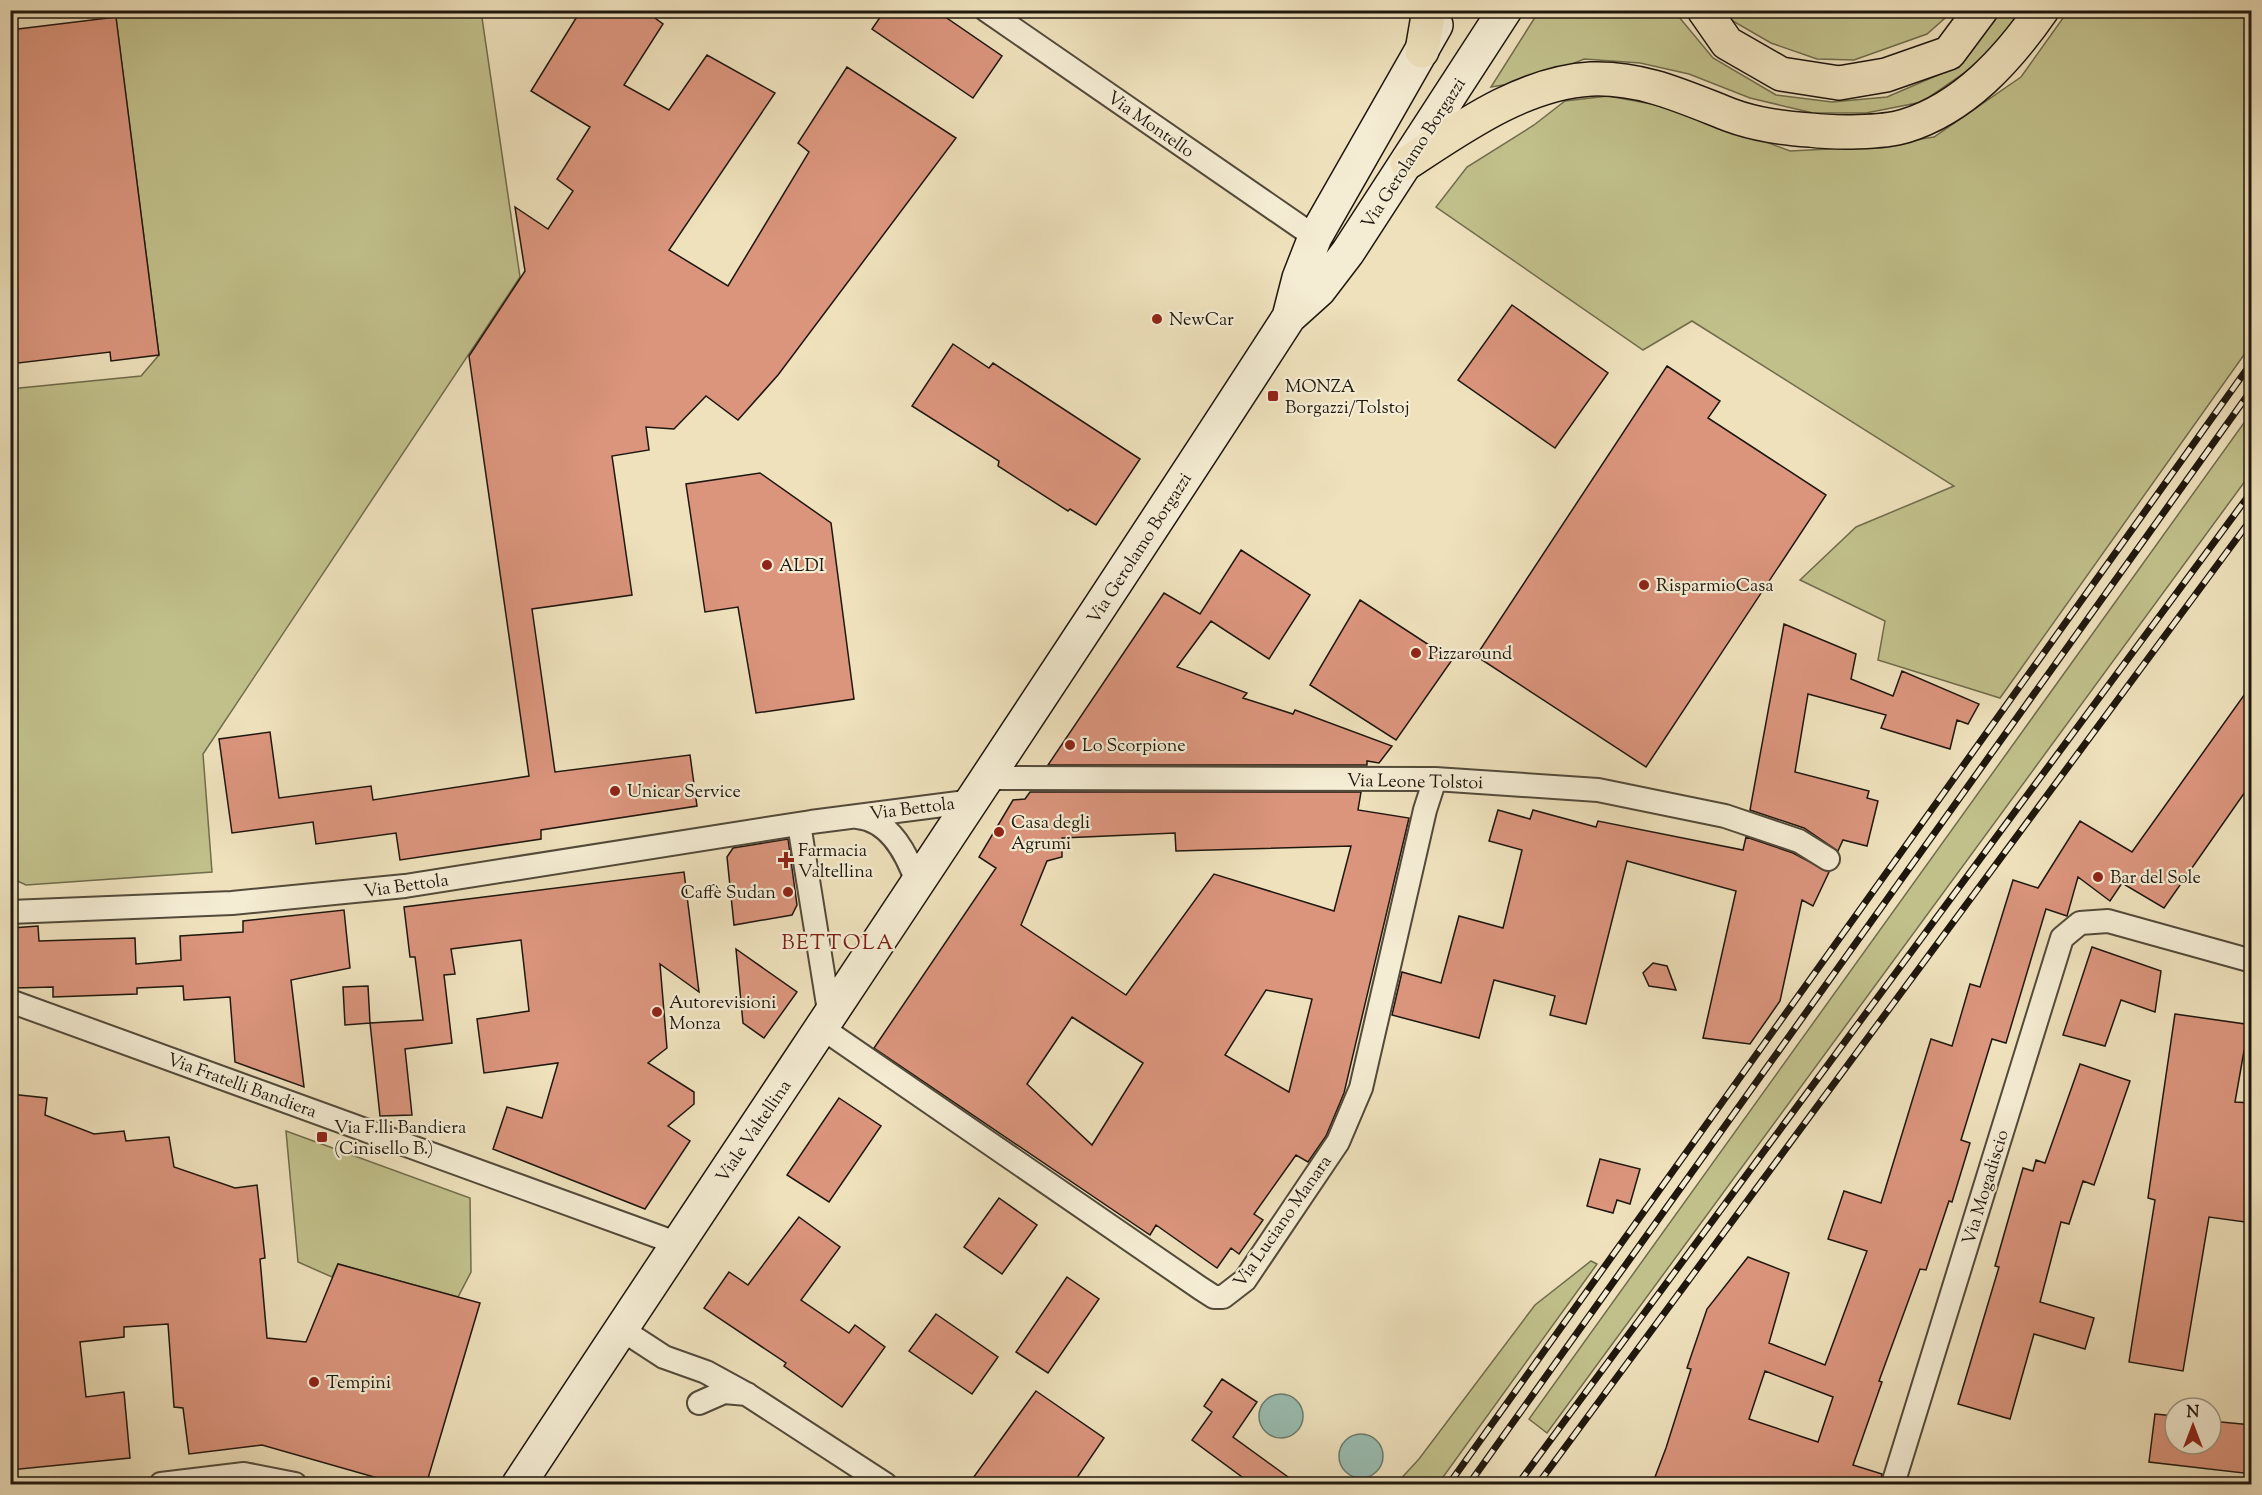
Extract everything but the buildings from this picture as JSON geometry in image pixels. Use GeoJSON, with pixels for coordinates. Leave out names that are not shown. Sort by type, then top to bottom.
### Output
{"type":"FeatureCollection","features":[{"type":"Feature","properties":{"kind":"highway"},"geometry":{"type":"LineString","coordinates":[[1422,51],[1429,10]]}},
{"type":"Feature","properties":{"kind":"highway"},"geometry":{"type":"LineString","coordinates":[[1704,10],[1727,43],[1781,74],[1839,83],[1886,75],[1948,53],[1981,10]]}},
{"type":"Feature","properties":{"kind":"highway"},"geometry":{"type":"LineString","coordinates":[[1407,163],[1499,106],[1559,84],[1591,79],[1625,80],[1657,86],[1731,115],[1786,129],[1830,132],[1905,126],[1947,106],[1989,75],[2019,44],[2042,10]]}},
{"type":"Feature","properties":{"kind":"main road","name":"Via Gerolamo Borgazzi"},"geometry":{"type":"LineString","coordinates":[[1289,317],[1299,278],[1315,237],[1444,10]]}},
{"type":"Feature","properties":{"kind":"main road","name":"Via Gerolamo Borgazzi"},"geometry":{"type":"LineString","coordinates":[[982,789],[1289,317],[1335,271],[1505,10]]}},
{"type":"Feature","properties":{"kind":"main road","name":"Viale Valtellina"},"geometry":{"type":"LineString","coordinates":[[519,1485],[676,1243],[982,789]]}},
{"type":"Feature","properties":{"kind":"street","name":"Via Montello"},"geometry":{"type":"LineString","coordinates":[[986,10],[1315,237]]}},
{"type":"Feature","properties":{"kind":"street","name":"Via Leone Tolstoi"},"geometry":{"type":"LineString","coordinates":[[982,789],[1435,779],[1598,790],[1725,816],[1799,841],[1828,859]]}},
{"type":"Feature","properties":{"kind":"street","name":"Via Luciano Manara"},"geometry":{"type":"LineString","coordinates":[[826,1023],[1200,1288],[1214,1297],[1223,1297],[1245,1280],[1338,1142],[1361,1088],[1425,810],[1435,779]]}},
{"type":"Feature","properties":{"kind":"street","name":"Via Bettola"},"geometry":{"type":"LineString","coordinates":[[10,912],[231,903],[405,886],[851,816],[982,789]]}},
{"type":"Feature","properties":{"kind":"street","name":"Via Bettola"},"geometry":{"type":"LineString","coordinates":[[851,816],[875,821],[887,831],[907,857],[918,885]]}},
{"type":"Feature","properties":{"kind":"street"},"geometry":{"type":"LineString","coordinates":[[799,824],[826,1023]]}},
{"type":"Feature","properties":{"kind":"street","name":"Via Mogadiscio"},"geometry":{"type":"LineString","coordinates":[[1893,1485],[2062,938],[2080,923],[2108,921],[2252,961]]}},
{"type":"Feature","properties":{"kind":"street","name":"Via Fratelli Bandiera"},"geometry":{"type":"LineString","coordinates":[[10,1001],[676,1243]]}},
{"type":"Feature","properties":{"kind":"street"},"geometry":{"type":"LineString","coordinates":[[621,1329],[664,1357],[705,1372],[748,1395],[885,1485]]}},
{"type":"Feature","properties":{"kind":"street"},"geometry":{"type":"LineString","coordinates":[[699,1403],[724,1392],[748,1395]]}},
{"type":"Feature","properties":{"kind":"street"},"geometry":{"type":"LineString","coordinates":[[161,1485],[244,1474],[295,1485]]}},
{"type":"Feature","properties":{"kind":"shaded area"},"geometry":{"type":"Polygon","coordinates":[[[115,11],[481,11],[520,277],[203,754],[212,872],[26,885],[11,878],[10,389],[141,376],[159,355],[115,11]]]}},
{"type":"Feature","properties":{"kind":"shaded area"},"geometry":{"type":"Polygon","coordinates":[[[1539,11],[1674,11],[1713,58],[1776,95],[1832,102],[1887,97],[1957,67],[2002,11],[2024,11],[2009,31],[1974,66],[1922,102],[1866,113],[1813,113],[1750,98],[1689,74],[1640,63],[1584,59],[1534,80],[1491,87],[1539,11]]]}},
{"type":"Feature","properties":{"kind":"shaded area"},"geometry":{"type":"Polygon","coordinates":[[[1725,11],[1953,11],[1927,34],[1854,60],[1817,59],[1771,43],[1731,20],[1725,11]]]}},
{"type":"Feature","properties":{"kind":"shaded area"},"geometry":{"type":"Polygon","coordinates":[[[2068,11],[2251,11],[2251,345],[2000,698],[1878,660],[1885,621],[1800,580],[1856,527],[1954,486],[1692,321],[1643,350],[1436,207],[1467,167],[1534,125],[1565,101],[1608,96],[1679,109],[1790,151],[1868,147],[1934,137],[2021,77],[2068,11]]]}},
{"type":"Feature","properties":{"kind":"shaded area"},"geometry":{"type":"Polygon","coordinates":[[[2251,413],[2251,473],[1547,1433],[1529,1419],[2251,413]]]}},
{"type":"Feature","properties":{"kind":"shaded area"},"geometry":{"type":"Polygon","coordinates":[[[286,1131],[470,1198],[471,1272],[458,1297],[338,1264],[332,1277],[298,1262],[286,1131]]]}},
{"type":"Feature","properties":{"kind":"shaded area"},"geometry":{"type":"Polygon","coordinates":[[[1591,1261],[1597,1264],[1438,1484],[1396,1484],[1419,1459],[1535,1305],[1591,1261]]]}},
{"type":"Feature","properties":{"kind":"water"},"geometry":{"type":"Polygon","coordinates":[[[1281,1394],[1296,1401],[1303,1416],[1296,1431],[1281,1438],[1266,1431],[1259,1416],[1266,1401],[1281,1394]]]}},
{"type":"Feature","properties":{"kind":"water"},"geometry":{"type":"Polygon","coordinates":[[[1361,1434],[1376,1441],[1383,1456],[1376,1471],[1361,1478],[1346,1471],[1339,1456],[1346,1441],[1361,1434]]]}},
{"type":"Feature","properties":{"kind":"railway"},"geometry":{"type":"LineString","coordinates":[[1449,1484],[2252,362]]}},
{"type":"Feature","properties":{"kind":"railway"},"geometry":{"type":"LineString","coordinates":[[1469,1484],[2252,389]]}},
{"type":"Feature","properties":{"kind":"railway"},"geometry":{"type":"LineString","coordinates":[[1518,1484],[2252,491]]}},
{"type":"Feature","properties":{"kind":"railway"},"geometry":{"type":"LineString","coordinates":[[1538,1484],[2252,518]]}},
{"type":"Feature","properties":{"kind":"place","name":"NewCar"},"geometry":{"type":"Point","coordinates":[1157,319]}},
{"type":"Feature","properties":{"kind":"place","name":"MONZA Borgazzi/Tolstoj"},"geometry":{"type":"Point","coordinates":[1273,396]}},
{"type":"Feature","properties":{"kind":"place","name":"ALDI"},"geometry":{"type":"Point","coordinates":[767,565]}},
{"type":"Feature","properties":{"kind":"place","name":"RisparmioCasa"},"geometry":{"type":"Point","coordinates":[1644,585]}},
{"type":"Feature","properties":{"kind":"place","name":"Pizzaround"},"geometry":{"type":"Point","coordinates":[1416,653]}},
{"type":"Feature","properties":{"kind":"place","name":"Lo Scorpione"},"geometry":{"type":"Point","coordinates":[1070,745]}},
{"type":"Feature","properties":{"kind":"place","name":"Unicar Service"},"geometry":{"type":"Point","coordinates":[615,791]}},
{"type":"Feature","properties":{"kind":"place","name":"Casa degli Agrumi"},"geometry":{"type":"Point","coordinates":[999,832]}},
{"type":"Feature","properties":{"kind":"place","name":"Farmacia Valtellina"},"geometry":{"type":"Point","coordinates":[786,860]}},
{"type":"Feature","properties":{"kind":"place","name":"Bar del Sole"},"geometry":{"type":"Point","coordinates":[2098,877]}},
{"type":"Feature","properties":{"kind":"place","name":"Caffè Sudan"},"geometry":{"type":"Point","coordinates":[788,892]}},
{"type":"Feature","properties":{"kind":"place","name":"Autorevisioni Monza"},"geometry":{"type":"Point","coordinates":[657,1012]}},
{"type":"Feature","properties":{"kind":"place","name":"Via F.lli Bandiera (Cinisello B.)"},"geometry":{"type":"Point","coordinates":[322,1137]}},
{"type":"Feature","properties":{"kind":"place","name":"Tempini"},"geometry":{"type":"Point","coordinates":[314,1382]}},
{"type":"Feature","properties":{"kind":"district","name":"BETTOLA"},"geometry":{"type":"Point","coordinates":[838,942]}}]}
